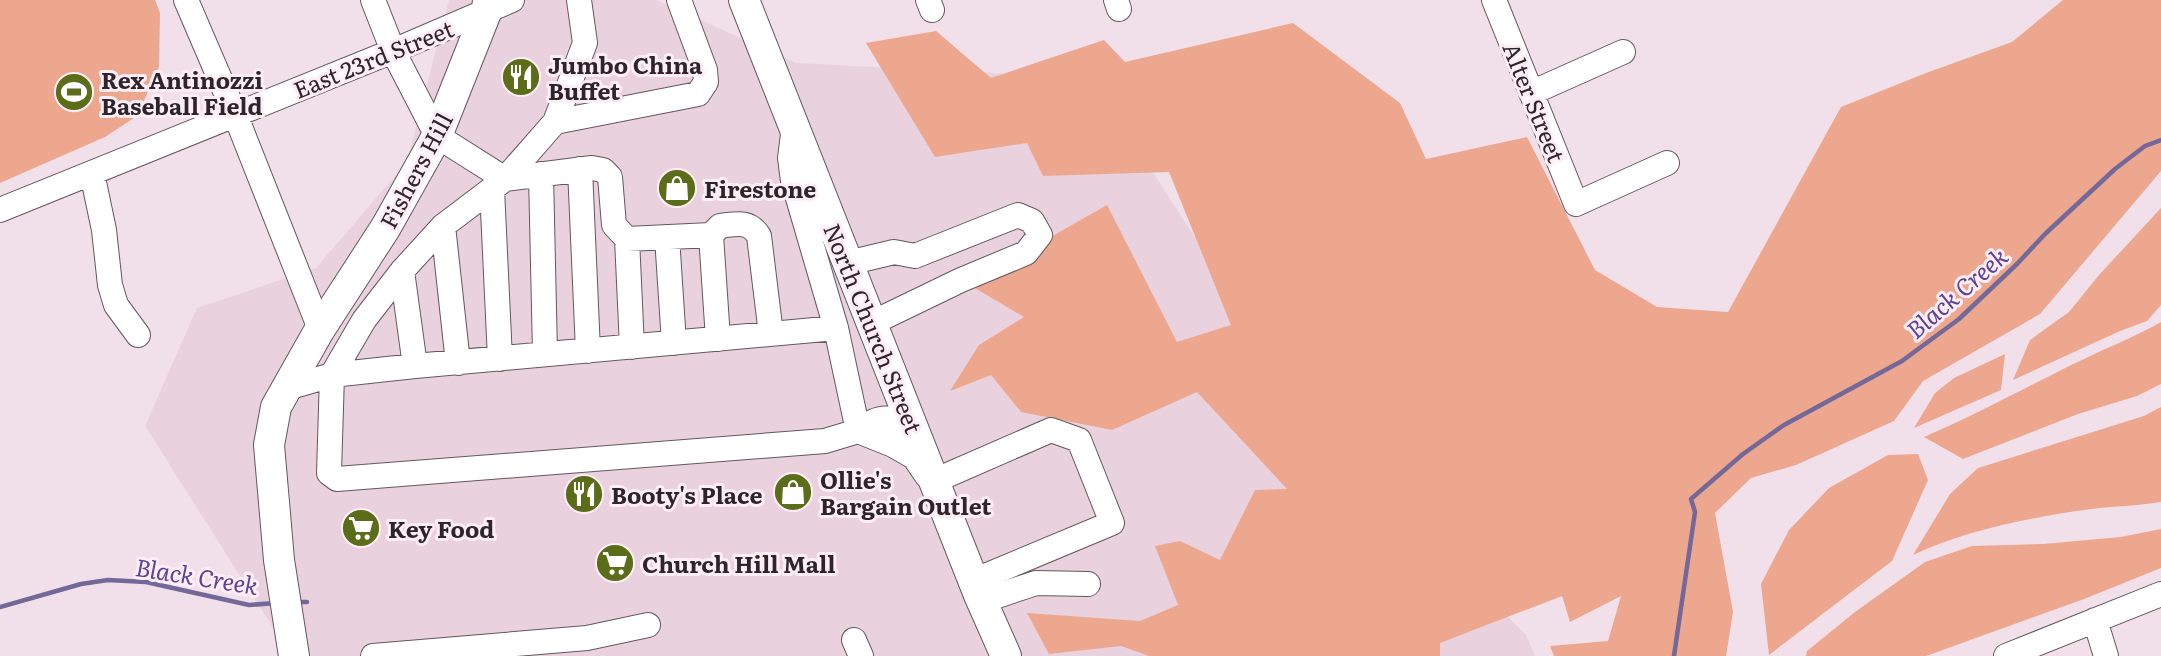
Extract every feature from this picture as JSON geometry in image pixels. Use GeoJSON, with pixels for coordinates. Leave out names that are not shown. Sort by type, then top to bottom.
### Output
{"type":"FeatureCollection","features":[{"type":"Feature","properties":{"kind":"main road","name":"North Church Street"},"geometry":{"type":"LineString","coordinates":[[744,0],[936,487],[1001,644]]}},
{"type":"Feature","properties":{"kind":"main road","name":"Fishers Hill"},"geometry":{"type":"LineString","coordinates":[[292,647],[279,560],[270,444],[276,407],[320,329],[386,227],[438,136],[496,3]]}},
{"type":"Feature","properties":{"kind":"street"},"geometry":{"type":"LineString","coordinates":[[186,0],[235,114],[320,329]]}},
{"type":"Feature","properties":{"kind":"street"},"geometry":{"type":"LineString","coordinates":[[373,0],[393,51],[438,136],[499,184]]}},
{"type":"Feature","properties":{"kind":"street"},"geometry":{"type":"LineString","coordinates":[[555,122],[698,94],[706,82],[705,70],[679,0]]}},
{"type":"Feature","properties":{"kind":"street","name":"Alter Street"},"geometry":{"type":"LineString","coordinates":[[1494,0],[1576,204],[1667,163]]}},
{"type":"Feature","properties":{"kind":"street"},"geometry":{"type":"LineString","coordinates":[[586,2],[584,43],[555,122],[499,184],[443,226],[402,271],[364,320],[332,375],[329,473],[337,479],[825,442],[858,431],[872,419],[896,419],[915,430]]}},
{"type":"Feature","properties":{"kind":"street","name":"East 23rd Street"},"geometry":{"type":"LineString","coordinates":[[0,210],[393,51],[496,3]]}},
{"type":"Feature","properties":{"kind":"street"},"geometry":{"type":"LineString","coordinates":[[1531,93],[1623,52]]}},
{"type":"Feature","properties":{"kind":"street"},"geometry":{"type":"LineString","coordinates":[[794,126],[790,158],[793,181],[836,328],[858,431]]}},
{"type":"Feature","properties":{"kind":"street"},"geometry":{"type":"LineString","coordinates":[[499,184],[541,174],[592,168],[603,170],[610,177],[614,226],[626,239],[632,347]]}},
{"type":"Feature","properties":{"kind":"street"},"geometry":{"type":"LineString","coordinates":[[580,169],[588,351]]}},
{"type":"Feature","properties":{"kind":"street"},"geometry":{"type":"LineString","coordinates":[[92,173],[104,230],[110,285],[116,305],[138,335]]}},
{"type":"Feature","properties":{"kind":"street"},"geometry":{"type":"LineString","coordinates":[[541,174],[545,354]]}},
{"type":"Feature","properties":{"kind":"street"},"geometry":{"type":"LineString","coordinates":[[499,184],[500,359]]}},
{"type":"Feature","properties":{"kind":"street"},"geometry":{"type":"LineString","coordinates":[[848,263],[894,252],[915,256],[1018,215],[1032,220],[1041,235],[1026,253],[961,280],[872,323]]}},
{"type":"Feature","properties":{"kind":"street"},"geometry":{"type":"LineString","coordinates":[[718,338],[712,235],[720,226],[744,223],[754,228],[760,236],[771,334]]}},
{"type":"Feature","properties":{"kind":"street"},"geometry":{"type":"LineString","coordinates":[[443,226],[457,363]]}},
{"type":"Feature","properties":{"kind":"street"},"geometry":{"type":"LineString","coordinates":[[626,239],[712,235]]}},
{"type":"Feature","properties":{"kind":"street"},"geometry":{"type":"LineString","coordinates":[[667,237],[674,343]]}},
{"type":"Feature","properties":{"kind":"street"},"geometry":{"type":"LineString","coordinates":[[402,271],[415,366]]}},
{"type":"Feature","properties":{"kind":"street"},"geometry":{"type":"LineString","coordinates":[[287,388],[332,375],[836,328]]}},
{"type":"Feature","properties":{"kind":"street"},"geometry":{"type":"LineString","coordinates":[[858,431],[915,457],[936,487],[1051,430],[1079,440],[1112,523],[978,592]]}},
{"type":"Feature","properties":{"kind":"street"},"geometry":{"type":"LineString","coordinates":[[978,592],[1036,583],[1088,584]]}},
{"type":"Feature","properties":{"kind":"street"},"geometry":{"type":"LineString","coordinates":[[2016,654],[2161,594]]}},
{"type":"Feature","properties":{"kind":"street"},"geometry":{"type":"LineString","coordinates":[[2095,620],[2106,656]]}},
{"type":"Feature","properties":{"kind":"street"},"geometry":{"type":"LineString","coordinates":[[373,656],[587,638],[648,625]]}},
{"type":"Feature","properties":{"kind":"shaded area","name":"Rex Antinozzi Baseball Field"},"geometry":{"type":"Polygon","coordinates":[[[0,0],[155,0],[160,13],[159,67],[137,116],[105,137],[0,183],[0,0]]]}},
{"type":"Feature","properties":{"kind":"shaded area"},"geometry":{"type":"Polygon","coordinates":[[[449,0],[656,0],[796,63],[1092,78],[1318,428],[1526,635],[1535,656],[291,656],[145,426],[197,308],[316,268],[407,162],[449,0]]]}},
{"type":"Feature","properties":{"kind":"shaded area"},"geometry":{"type":"Polygon","coordinates":[[[2063,0],[2161,0],[2161,171],[2040,314],[1923,381],[1894,421],[1796,465],[1751,478],[1715,513],[1733,612],[1726,656],[1554,656],[1550,646],[1608,641],[1621,596],[1570,622],[1562,596],[1440,643],[1440,656],[1149,656],[1121,646],[1049,654],[1027,613],[1140,621],[1178,605],[1155,546],[1180,541],[1220,560],[1255,490],[1287,489],[1197,392],[1112,430],[1021,412],[991,375],[950,391],[979,345],[1024,317],[968,284],[1107,205],[1177,342],[1231,325],[1169,172],[1043,176],[1027,143],[935,157],[866,43],[936,31],[991,78],[1104,40],[1125,62],[1293,23],[1400,103],[1426,159],[1527,137],[1595,270],[1657,307],[1728,312],[1841,107],[2012,42],[2063,0]]]}},
{"type":"Feature","properties":{"kind":"shaded area"},"geometry":{"type":"Polygon","coordinates":[[[2161,208],[2161,305],[2147,321],[2013,380],[2030,340],[2069,312],[2161,208]]]}},
{"type":"Feature","properties":{"kind":"shaded area"},"geometry":{"type":"Polygon","coordinates":[[[2161,322],[2161,384],[2137,396],[2078,414],[1963,459],[1924,437],[1969,416],[2161,322]]]}},
{"type":"Feature","properties":{"kind":"shaded area"},"geometry":{"type":"Polygon","coordinates":[[[2005,354],[2001,390],[1914,428],[1935,393],[1954,378],[2005,354]]]}},
{"type":"Feature","properties":{"kind":"shaded area"},"geometry":{"type":"Polygon","coordinates":[[[2161,407],[2161,502],[2091,509],[2023,520],[1955,538],[1913,555],[1950,494],[1978,468],[2144,416],[2161,407]]]}},
{"type":"Feature","properties":{"kind":"shaded area"},"geometry":{"type":"Polygon","coordinates":[[[1918,454],[1928,480],[1892,561],[1769,655],[1761,584],[1789,530],[1829,488],[1888,455],[1918,454]]]}},
{"type":"Feature","properties":{"kind":"shaded area"},"geometry":{"type":"Polygon","coordinates":[[[2161,529],[2161,568],[1926,656],[1806,656],[1807,651],[1855,612],[1925,562],[1972,546],[2043,544],[2121,537],[2161,529]]]}},
{"type":"Feature","properties":{"kind":"waterway","name":"Black Creek"},"geometry":{"type":"LineString","coordinates":[[1674,656],[1695,512],[1691,499],[1743,454],[1784,425],[1902,361],[1959,319],[2115,169],[2145,146],[2161,140]]}},
{"type":"Feature","properties":{"kind":"waterway","name":"Black Creek"},"geometry":{"type":"LineString","coordinates":[[0,607],[81,584],[108,580],[146,582],[249,605],[276,603]]}},
{"type":"Feature","properties":{"kind":"waterway","name":"Black Creek"},"geometry":{"type":"LineString","coordinates":[[296,602],[307,602]]}},
{"type":"Feature","properties":{"kind":"place","name":"Jumbo China Buffet"},"geometry":{"type":"Point","coordinates":[521,77]}},
{"type":"Feature","properties":{"kind":"place","name":"Rex Antinozzi Baseball Field"},"geometry":{"type":"Point","coordinates":[74,92]}},
{"type":"Feature","properties":{"kind":"place","name":"Firestone"},"geometry":{"type":"Point","coordinates":[677,188]}},
{"type":"Feature","properties":{"kind":"place","name":"Ollie's Bargain Outlet"},"geometry":{"type":"Point","coordinates":[793,492]}},
{"type":"Feature","properties":{"kind":"place","name":"Booty's Place"},"geometry":{"type":"Point","coordinates":[584,494]}},
{"type":"Feature","properties":{"kind":"place","name":"Key Food"},"geometry":{"type":"Point","coordinates":[361,528]}},
{"type":"Feature","properties":{"kind":"place","name":"Church Hill Mall"},"geometry":{"type":"Point","coordinates":[615,563]}}]}
